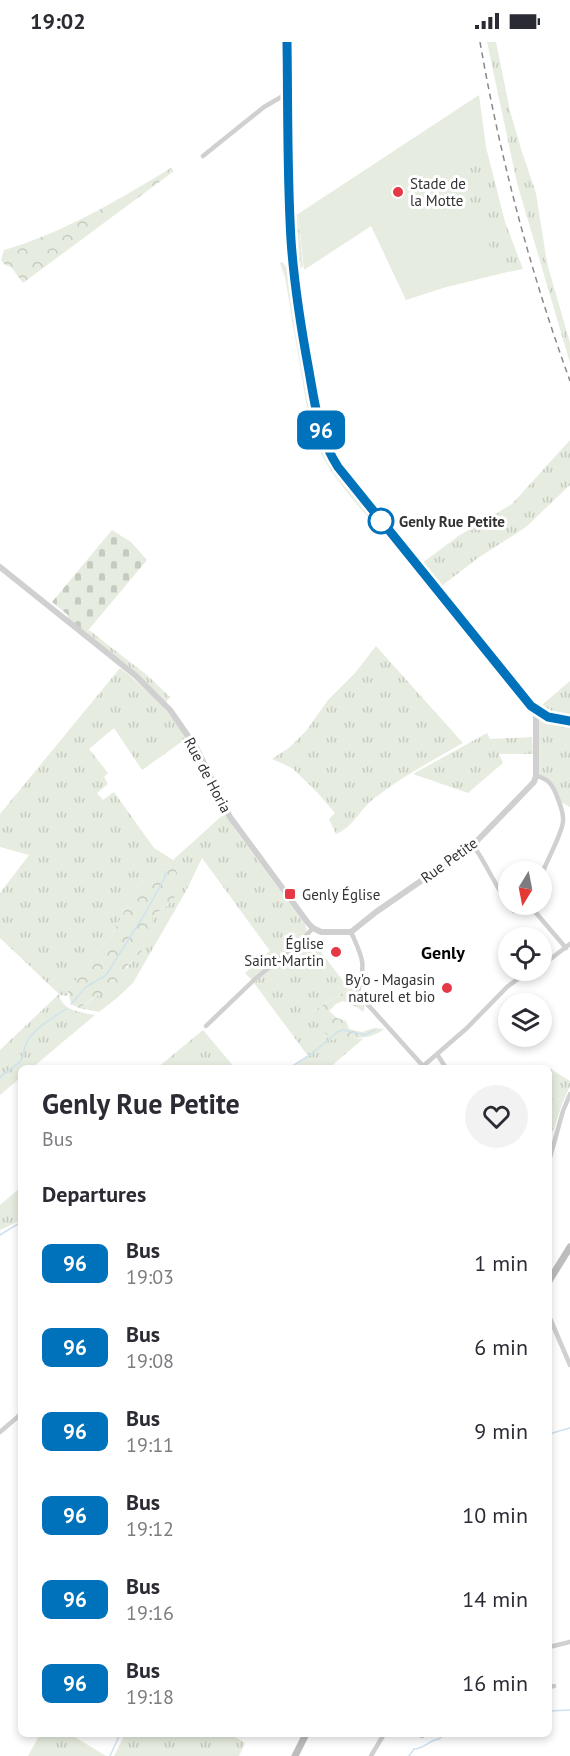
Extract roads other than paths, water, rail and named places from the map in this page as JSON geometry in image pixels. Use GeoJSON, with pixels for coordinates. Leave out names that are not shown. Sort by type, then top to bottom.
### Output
{"type":"FeatureCollection","features":[{"type":"Feature","properties":{"kind":"main road"},"geometry":{"type":"LineString","coordinates":[[287,42],[289,199],[294,276],[306,355],[325,445],[334,462],[536,710],[548,717],[570,722]]}},
{"type":"Feature","properties":{"kind":"main road"},"geometry":{"type":"LineString","coordinates":[[552,1276],[570,1247]]}},
{"type":"Feature","properties":{"kind":"main road"},"geometry":{"type":"LineString","coordinates":[[295,1756],[304,1737]]}},
{"type":"Feature","properties":{"kind":"street"},"geometry":{"type":"LineString","coordinates":[[202,156],[264,107],[288,93]]}},
{"type":"Feature","properties":{"kind":"street","name":"Rue de Horia"},"geometry":{"type":"LineString","coordinates":[[0,567],[136,676],[170,710],[197,749],[230,817],[283,891],[313,928]]}},
{"type":"Feature","properties":{"kind":"street"},"geometry":{"type":"LineString","coordinates":[[536,710],[536,776],[550,783],[559,801],[564,822],[548,861]]}},
{"type":"Feature","properties":{"kind":"street","name":"Rue Petite"},"geometry":{"type":"LineString","coordinates":[[351,932],[473,845],[528,790],[536,776]]}},
{"type":"Feature","properties":{"kind":"street"},"geometry":{"type":"LineString","coordinates":[[473,845],[498,885]]}},
{"type":"Feature","properties":{"kind":"street"},"geometry":{"type":"LineString","coordinates":[[539,915],[568,946],[552,957]]}},
{"type":"Feature","properties":{"kind":"street"},"geometry":{"type":"LineString","coordinates":[[206,1026],[313,928],[325,933],[351,932],[363,959],[364,970],[358,992],[360,996],[420,1065]]}},
{"type":"Feature","properties":{"kind":"street"},"geometry":{"type":"LineString","coordinates":[[424,1065],[479,1017],[515,981]]}},
{"type":"Feature","properties":{"kind":"street"},"geometry":{"type":"LineString","coordinates":[[437,1054],[444,1065]]}},
{"type":"Feature","properties":{"kind":"street"},"geometry":{"type":"LineString","coordinates":[[552,1150],[570,1094]]}},
{"type":"Feature","properties":{"kind":"street"},"geometry":{"type":"LineString","coordinates":[[552,1323],[570,1365]]}},
{"type":"Feature","properties":{"kind":"street"},"geometry":{"type":"LineString","coordinates":[[0,1432],[18,1417]]}},
{"type":"Feature","properties":{"kind":"street"},"geometry":{"type":"LineString","coordinates":[[552,1646],[570,1642]]}},
{"type":"Feature","properties":{"kind":"street"},"geometry":{"type":"LineString","coordinates":[[371,1756],[382,1737]]}},
{"type":"Feature","properties":{"kind":"waterway"},"geometry":{"type":"LineString","coordinates":[[71,1004],[86,987],[106,975],[146,912],[166,872]]}},
{"type":"Feature","properties":{"kind":"waterway"},"geometry":{"type":"LineString","coordinates":[[0,1078],[21,1060],[26,1044],[34,1032],[66,1009]]}},
{"type":"Feature","properties":{"kind":"waterway"},"geometry":{"type":"LineString","coordinates":[[294,1065],[313,1053],[337,1032],[343,1030],[365,1035],[375,1030]]}},
{"type":"Feature","properties":{"kind":"waterway"},"geometry":{"type":"LineString","coordinates":[[0,1235],[18,1224]]}},
{"type":"Feature","properties":{"kind":"waterway"},"geometry":{"type":"LineString","coordinates":[[552,1433],[570,1428]]}},
{"type":"Feature","properties":{"kind":"waterway"},"geometry":{"type":"LineString","coordinates":[[552,1711],[570,1710]]}},
{"type":"Feature","properties":{"kind":"waterway"},"geometry":{"type":"LineString","coordinates":[[110,1756],[119,1737]]}},
{"type":"Feature","properties":{"kind":"waterway"},"geometry":{"type":"LineString","coordinates":[[409,1756],[414,1749],[421,1748],[441,1737]]}},
{"type":"Feature","properties":{"kind":"railway"},"geometry":{"type":"LineString","coordinates":[[480,42],[497,128],[529,256],[570,381]]}},
{"type":"Feature","properties":{"kind":"place","name":"Stade de la Motte"},"geometry":{"type":"Point","coordinates":[398,192]}},
{"type":"Feature","properties":{"kind":"place","name":"Genly Rue Petite"},"geometry":{"type":"Point","coordinates":[381,521]}},
{"type":"Feature","properties":{"kind":"place","name":"Genly Église"},"geometry":{"type":"Point","coordinates":[290,894]}},
{"type":"Feature","properties":{"kind":"place","name":"Église Saint-Martin"},"geometry":{"type":"Point","coordinates":[336,952]}},
{"type":"Feature","properties":{"kind":"place","name":"By'o - Magasin naturel et bio"},"geometry":{"type":"Point","coordinates":[447,988]}},
{"type":"Feature","properties":{"kind":"district","name":"Genly"},"geometry":{"type":"Point","coordinates":[443,952]}}]}
